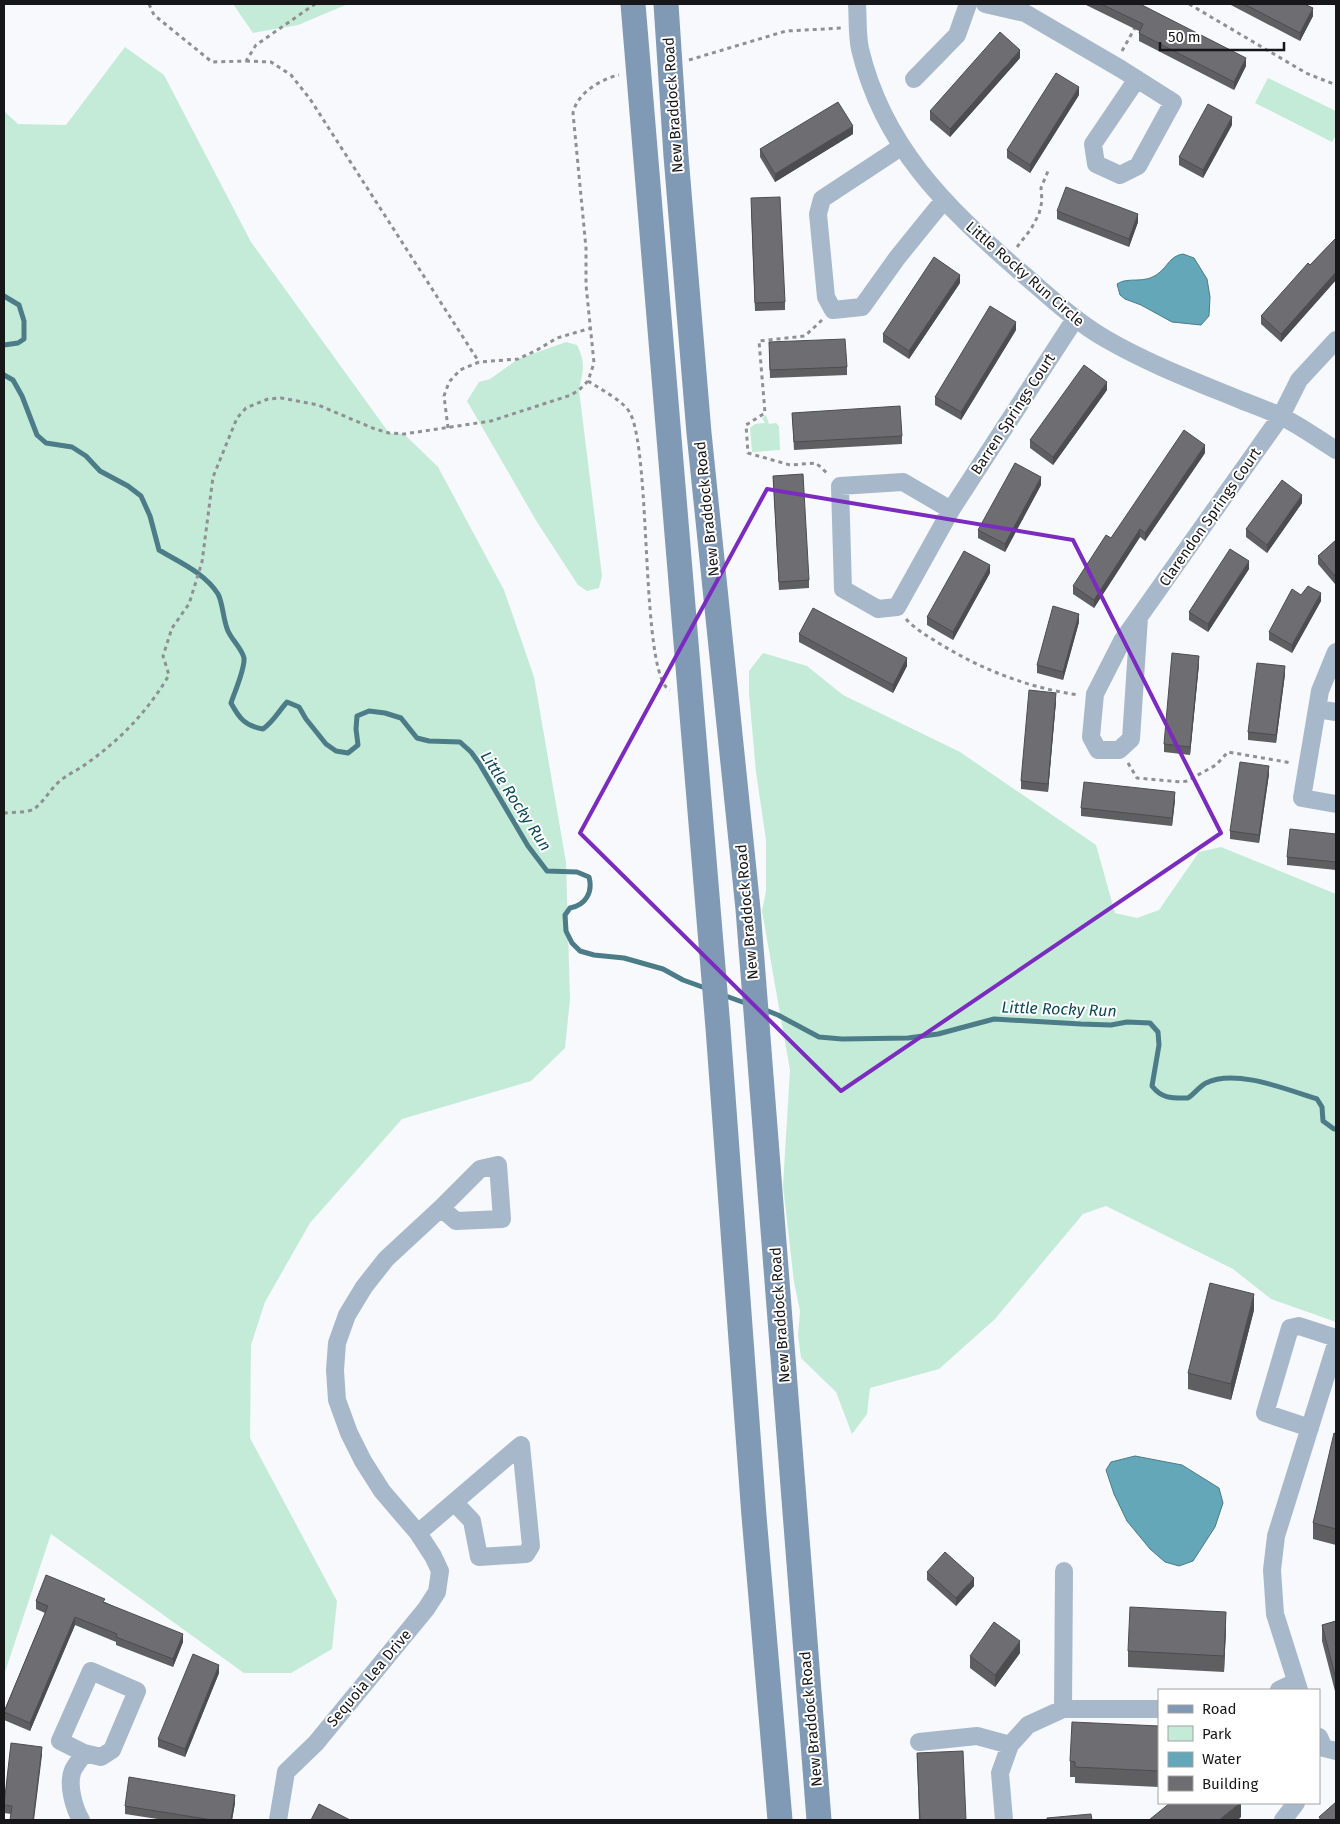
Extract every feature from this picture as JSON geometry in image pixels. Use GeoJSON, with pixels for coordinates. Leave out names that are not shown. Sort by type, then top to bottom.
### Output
{"type":"FeatureCollection","features":[{"type":"Feature","properties":{"kind":"main road","name":"New Braddock Road"},"geometry":{"type":"LineString","coordinates":[[633,4],[718,1028],[754,1516],[780,1820]]}},
{"type":"Feature","properties":{"kind":"main road","name":"New Braddock Road"},"geometry":{"type":"LineString","coordinates":[[666,4],[676,156],[699,433],[748,909],[819,1820]]}},
{"type":"Feature","properties":{"kind":"street","name":"Little Rocky Run Circle"},"geometry":{"type":"LineString","coordinates":[[857,4],[860,47],[870,83],[886,119],[901,147],[944,200],[967,224],[1076,319],[1106,339],[1172,372],[1281,416],[1336,450]]}},
{"type":"Feature","properties":{"kind":"street"},"geometry":{"type":"LineString","coordinates":[[914,79],[957,35],[968,4]]}},
{"type":"Feature","properties":{"kind":"street"},"geometry":{"type":"LineString","coordinates":[[985,4],[1026,14],[1114,65],[1137,79],[1173,102],[1138,166],[1120,175],[1096,164],[1093,144],[1137,79]]}},
{"type":"Feature","properties":{"kind":"street"},"geometry":{"type":"LineString","coordinates":[[901,147],[822,199],[818,214],[826,297],[833,310],[862,306],[897,258],[944,200]]}},
{"type":"Feature","properties":{"kind":"street","name":"Barren Springs Court"},"geometry":{"type":"LineString","coordinates":[[896,607],[951,510],[1076,319]]}},
{"type":"Feature","properties":{"kind":"street","name":"Clarendon Springs Court"},"geometry":{"type":"LineString","coordinates":[[1120,750],[1098,750],[1091,737],[1095,697],[1122,641],[1281,416],[1299,380],[1336,340]]}},
{"type":"Feature","properties":{"kind":"street"},"geometry":{"type":"LineString","coordinates":[[896,607],[878,608],[843,589],[840,486],[903,482],[951,510]]}},
{"type":"Feature","properties":{"kind":"street"},"geometry":{"type":"LineString","coordinates":[[1120,750],[1131,739],[1139,618]]}},
{"type":"Feature","properties":{"kind":"street"},"geometry":{"type":"LineString","coordinates":[[1336,652],[1320,691],[1302,798],[1336,804]]}},
{"type":"Feature","properties":{"kind":"street"},"geometry":{"type":"LineString","coordinates":[[1317,709],[1336,712]]}},
{"type":"Feature","properties":{"kind":"street","name":"Sequoia Lea Drive"},"geometry":{"type":"LineString","coordinates":[[278,1820],[286,1772],[316,1743],[426,1609],[437,1592],[440,1571],[433,1556],[418,1533],[382,1491],[363,1461],[349,1433],[337,1400],[335,1370],[337,1343],[347,1315],[364,1287],[386,1259],[442,1208]]}},
{"type":"Feature","properties":{"kind":"street"},"geometry":{"type":"LineString","coordinates":[[1310,1428],[1265,1413],[1290,1328],[1299,1326],[1336,1338]]}},
{"type":"Feature","properties":{"kind":"street"},"geometry":{"type":"LineString","coordinates":[[1284,1689],[1298,1686],[1275,1614],[1272,1570],[1276,1536],[1336,1344]]}},
{"type":"Feature","properties":{"kind":"street"},"geometry":{"type":"LineString","coordinates":[[418,1533],[454,1502],[521,1445],[531,1546],[526,1554],[479,1557],[472,1521],[454,1502]]}},
{"type":"Feature","properties":{"kind":"street"},"geometry":{"type":"LineString","coordinates":[[1063,1709],[1064,1571]]}},
{"type":"Feature","properties":{"kind":"street"},"geometry":{"type":"LineString","coordinates":[[91,1671],[138,1691],[112,1750],[101,1757],[84,1753],[60,1741],[91,1671]]}},
{"type":"Feature","properties":{"kind":"street"},"geometry":{"type":"LineString","coordinates":[[1004,1820],[1000,1773],[1010,1745],[1028,1725],[1063,1709],[1158,1709]]}},
{"type":"Feature","properties":{"kind":"street"},"geometry":{"type":"LineString","coordinates":[[919,1742],[977,1736],[1010,1745]]}},
{"type":"Feature","properties":{"kind":"street"},"geometry":{"type":"LineString","coordinates":[[81,1820],[75,1809],[72,1791],[73,1771],[84,1753]]}},
{"type":"Feature","properties":{"kind":"street"},"geometry":{"type":"LineString","coordinates":[[1283,1820],[1295,1804]]}},
{"type":"Feature","properties":{"kind":"path"},"geometry":{"type":"LineString","coordinates":[[149,4],[154,15],[212,62],[272,62],[291,75],[310,99],[479,362]]}},
{"type":"Feature","properties":{"kind":"path"},"geometry":{"type":"LineString","coordinates":[[246,61],[256,45],[315,4]]}},
{"type":"Feature","properties":{"kind":"path"},"geometry":{"type":"LineString","coordinates":[[1189,4],[1306,73],[1336,85]]}},
{"type":"Feature","properties":{"kind":"path"},"geometry":{"type":"LineString","coordinates":[[1197,8],[1199,4]]}},
{"type":"Feature","properties":{"kind":"path"},"geometry":{"type":"LineString","coordinates":[[1114,65],[1140,19]]}},
{"type":"Feature","properties":{"kind":"path"},"geometry":{"type":"LineString","coordinates":[[686,61],[786,31],[858,27]]}},
{"type":"Feature","properties":{"kind":"path"},"geometry":{"type":"LineString","coordinates":[[4,813],[33,810],[59,781],[86,764],[130,729],[156,697],[169,675],[163,656],[167,642],[172,628],[189,604],[202,562],[213,477],[238,418],[246,408],[268,399],[281,398],[318,405],[375,429],[389,433],[404,434],[491,420],[571,395],[588,381],[594,363],[586,285],[586,248],[573,113],[574,106],[589,90],[602,81],[626,74]]}},
{"type":"Feature","properties":{"kind":"path"},"geometry":{"type":"LineString","coordinates":[[1005,258],[1031,229],[1039,214],[1042,201],[1041,188],[1048,171]]}},
{"type":"Feature","properties":{"kind":"path"},"geometry":{"type":"LineString","coordinates":[[833,310],[805,336],[759,341],[765,413],[746,425],[748,453],[790,465],[816,463],[840,486]]}},
{"type":"Feature","properties":{"kind":"path"},"geometry":{"type":"LineString","coordinates":[[448,428],[444,396],[449,382],[460,370],[479,362],[518,359],[538,350],[557,338],[591,328]]}},
{"type":"Feature","properties":{"kind":"path"},"geometry":{"type":"LineString","coordinates":[[588,381],[622,404],[630,412],[637,431],[657,668],[662,682],[667,689],[673,690]]}},
{"type":"Feature","properties":{"kind":"path"},"geometry":{"type":"LineString","coordinates":[[896,607],[912,626],[972,663],[1015,681],[1072,694],[1095,697]]}},
{"type":"Feature","properties":{"kind":"path"},"geometry":{"type":"LineString","coordinates":[[1120,750],[1137,778],[1181,782],[1187,781],[1216,765],[1228,752],[1307,766]]}},
{"type":"Feature","properties":{"kind":"highlighted area"},"geometry":{"type":"Polygon","coordinates":[[[767,489],[1073,540],[1221,833],[841,1091],[580,833],[767,489]]]}},
{"type":"Feature","properties":{"kind":"green space"},"geometry":{"type":"Polygon","coordinates":[[[233,4],[348,4],[298,25],[253,33],[233,4]]]}},
{"type":"Feature","properties":{"kind":"green space"},"geometry":{"type":"Polygon","coordinates":[[[125,47],[164,75],[251,242],[389,433],[404,434],[438,467],[504,590],[534,677],[566,862],[570,999],[565,1048],[531,1081],[402,1119],[310,1223],[265,1302],[251,1345],[250,1438],[337,1601],[332,1649],[291,1673],[244,1673],[51,1534],[4,1675],[4,111],[18,124],[66,125],[125,47]]]}},
{"type":"Feature","properties":{"kind":"green space"},"geometry":{"type":"Polygon","coordinates":[[[1268,78],[1336,111],[1336,135],[1332,142],[1255,103],[1268,78]]]}},
{"type":"Feature","properties":{"kind":"green space"},"geometry":{"type":"Polygon","coordinates":[[[566,342],[577,345],[583,362],[579,390],[602,576],[599,588],[587,591],[578,585],[537,522],[467,401],[479,382],[490,379],[518,359],[566,342]]]}},
{"type":"Feature","properties":{"kind":"green space"},"geometry":{"type":"Polygon","coordinates":[[[766,415],[769,424],[776,423],[779,426],[780,450],[752,452],[750,428],[755,424],[765,423],[762,418],[766,415]]]}},
{"type":"Feature","properties":{"kind":"green space"},"geometry":{"type":"Polygon","coordinates":[[[763,653],[807,666],[843,695],[960,752],[1096,845],[1115,913],[1137,918],[1159,910],[1199,852],[1221,847],[1336,894],[1336,1322],[1271,1299],[1233,1269],[1106,1206],[1083,1214],[995,1319],[939,1369],[870,1388],[867,1414],[852,1434],[836,1392],[801,1358],[798,1335],[800,1311],[794,1282],[783,1186],[790,1070],[762,911],[766,891],[766,840],[756,772],[749,693],[749,671],[763,653]]]}},
{"type":"Feature","properties":{"kind":"water"},"geometry":{"type":"Polygon","coordinates":[[[1183,254],[1194,258],[1207,279],[1210,297],[1209,316],[1201,325],[1172,322],[1120,295],[1117,284],[1153,277],[1172,259],[1183,254]]]}},
{"type":"Feature","properties":{"kind":"water"},"geometry":{"type":"Polygon","coordinates":[[[1135,1456],[1182,1465],[1219,1488],[1223,1503],[1215,1527],[1193,1561],[1179,1566],[1165,1562],[1150,1549],[1127,1521],[1114,1494],[1106,1470],[1111,1462],[1135,1456]]]}},
{"type":"Feature","properties":{"kind":"building"},"geometry":{"type":"Polygon","coordinates":[[[1101,4],[1140,4],[1246,58],[1234,82],[1139,33],[1143,24],[1101,4]]]}},
{"type":"Feature","properties":{"kind":"building"},"geometry":{"type":"Polygon","coordinates":[[[1244,4],[1304,4],[1313,8],[1300,33],[1244,4]]]}},
{"type":"Feature","properties":{"kind":"building"},"geometry":{"type":"Polygon","coordinates":[[[1000,32],[1020,50],[950,129],[930,111],[1000,32]]]}},
{"type":"Feature","properties":{"kind":"building"},"geometry":{"type":"Polygon","coordinates":[[[1056,73],[1079,87],[1030,165],[1007,150],[1056,73]]]}},
{"type":"Feature","properties":{"kind":"building"},"geometry":{"type":"Polygon","coordinates":[[[838,102],[853,126],[775,174],[760,149],[838,102]]]}},
{"type":"Feature","properties":{"kind":"building"},"geometry":{"type":"Polygon","coordinates":[[[1208,104],[1232,117],[1203,170],[1179,157],[1208,104]]]}},
{"type":"Feature","properties":{"kind":"building"},"geometry":{"type":"Polygon","coordinates":[[[1066,187],[1138,214],[1129,239],[1057,211],[1066,187]]]}},
{"type":"Feature","properties":{"kind":"building"},"geometry":{"type":"Polygon","coordinates":[[[780,197],[785,302],[755,303],[751,198],[780,197]]]}},
{"type":"Feature","properties":{"kind":"building"},"geometry":{"type":"Polygon","coordinates":[[[1336,238],[1336,272],[1281,334],[1261,316],[1308,263],[1310,265],[1336,238]]]}},
{"type":"Feature","properties":{"kind":"building"},"geometry":{"type":"Polygon","coordinates":[[[934,257],[960,275],[909,351],[883,334],[934,257]]]}},
{"type":"Feature","properties":{"kind":"building"},"geometry":{"type":"Polygon","coordinates":[[[990,306],[1016,322],[961,412],[935,397],[990,306]]]}},
{"type":"Feature","properties":{"kind":"building"},"geometry":{"type":"Polygon","coordinates":[[[845,339],[847,367],[770,370],[769,342],[845,339]]]}},
{"type":"Feature","properties":{"kind":"building"},"geometry":{"type":"Polygon","coordinates":[[[1084,365],[1107,382],[1053,457],[1030,440],[1084,365]]]}},
{"type":"Feature","properties":{"kind":"building"},"geometry":{"type":"Polygon","coordinates":[[[900,406],[902,436],[794,442],[792,413],[900,406]]]}},
{"type":"Feature","properties":{"kind":"building"},"geometry":{"type":"Polygon","coordinates":[[[1184,430],[1205,445],[1145,533],[1140,529],[1094,600],[1073,586],[1106,535],[1111,538],[1184,430]]]}},
{"type":"Feature","properties":{"kind":"building"},"geometry":{"type":"Polygon","coordinates":[[[1015,463],[1041,477],[1005,544],[978,530],[1015,463]]]}},
{"type":"Feature","properties":{"kind":"building"},"geometry":{"type":"Polygon","coordinates":[[[803,474],[809,580],[779,582],[773,476],[803,474]]]}},
{"type":"Feature","properties":{"kind":"building"},"geometry":{"type":"Polygon","coordinates":[[[1282,480],[1302,495],[1267,545],[1246,529],[1282,480]]]}},
{"type":"Feature","properties":{"kind":"building"},"geometry":{"type":"Polygon","coordinates":[[[1336,540],[1336,575],[1335,576],[1318,556],[1336,540]]]}},
{"type":"Feature","properties":{"kind":"building"},"geometry":{"type":"Polygon","coordinates":[[[1230,549],[1249,561],[1208,624],[1189,612],[1230,549]]]}},
{"type":"Feature","properties":{"kind":"building"},"geometry":{"type":"Polygon","coordinates":[[[964,551],[990,565],[953,632],[927,617],[964,551]]]}},
{"type":"Feature","properties":{"kind":"building"},"geometry":{"type":"Polygon","coordinates":[[[1308,586],[1321,593],[1292,645],[1269,632],[1292,589],[1301,595],[1308,586]]]}},
{"type":"Feature","properties":{"kind":"building"},"geometry":{"type":"Polygon","coordinates":[[[1053,606],[1079,614],[1063,672],[1037,665],[1053,606]]]}},
{"type":"Feature","properties":{"kind":"building"},"geometry":{"type":"Polygon","coordinates":[[[813,608],[907,658],[893,685],[799,634],[813,608]]]}},
{"type":"Feature","properties":{"kind":"building"},"geometry":{"type":"Polygon","coordinates":[[[1172,653],[1199,656],[1190,747],[1164,744],[1172,653]]]}},
{"type":"Feature","properties":{"kind":"building"},"geometry":{"type":"Polygon","coordinates":[[[1257,663],[1285,666],[1276,735],[1248,732],[1257,663]]]}},
{"type":"Feature","properties":{"kind":"building"},"geometry":{"type":"Polygon","coordinates":[[[1029,690],[1056,693],[1048,784],[1021,781],[1029,690]]]}},
{"type":"Feature","properties":{"kind":"building"},"geometry":{"type":"Polygon","coordinates":[[[1240,762],[1269,766],[1259,835],[1230,831],[1240,762]]]}},
{"type":"Feature","properties":{"kind":"building"},"geometry":{"type":"Polygon","coordinates":[[[1084,782],[1175,792],[1172,818],[1081,808],[1084,782]]]}},
{"type":"Feature","properties":{"kind":"building"},"geometry":{"type":"Polygon","coordinates":[[[1290,829],[1336,834],[1336,862],[1287,857],[1290,829]]]}},
{"type":"Feature","properties":{"kind":"building"},"geometry":{"type":"Polygon","coordinates":[[[1210,1283],[1254,1294],[1231,1384],[1188,1373],[1210,1283]]]}},
{"type":"Feature","properties":{"kind":"building"},"geometry":{"type":"Polygon","coordinates":[[[1334,1433],[1336,1434],[1336,1529],[1313,1523],[1334,1433]]]}},
{"type":"Feature","properties":{"kind":"building"},"geometry":{"type":"Polygon","coordinates":[[[945,1552],[974,1578],[956,1598],[927,1572],[945,1552]]]}},
{"type":"Feature","properties":{"kind":"building"},"geometry":{"type":"Polygon","coordinates":[[[46,1575],[105,1599],[103,1602],[183,1634],[173,1659],[116,1637],[117,1634],[75,1617],[30,1723],[4,1712],[48,1606],[36,1601],[46,1575]]]}},
{"type":"Feature","properties":{"kind":"building"},"geometry":{"type":"Polygon","coordinates":[[[1130,1607],[1226,1612],[1224,1656],[1128,1651],[1130,1607]]]}},
{"type":"Feature","properties":{"kind":"building"},"geometry":{"type":"Polygon","coordinates":[[[1336,1621],[1336,1679],[1322,1625],[1336,1621]]]}},
{"type":"Feature","properties":{"kind":"building"},"geometry":{"type":"Polygon","coordinates":[[[994,1622],[1020,1641],[995,1675],[970,1656],[994,1622]]]}},
{"type":"Feature","properties":{"kind":"building"},"geometry":{"type":"Polygon","coordinates":[[[193,1654],[219,1665],[185,1749],[158,1739],[193,1654]]]}},
{"type":"Feature","properties":{"kind":"building"},"geometry":{"type":"Polygon","coordinates":[[[1072,1722],[1158,1726],[1158,1771],[1075,1767],[1075,1762],[1070,1761],[1072,1722]]]}},
{"type":"Feature","properties":{"kind":"building"},"geometry":{"type":"Polygon","coordinates":[[[11,1743],[42,1747],[33,1820],[10,1820],[12,1806],[4,1805],[11,1743]]]}},
{"type":"Feature","properties":{"kind":"building"},"geometry":{"type":"Polygon","coordinates":[[[963,1751],[966,1820],[920,1820],[917,1753],[963,1751]]]}},
{"type":"Feature","properties":{"kind":"building"},"geometry":{"type":"Polygon","coordinates":[[[129,1777],[235,1795],[231,1820],[212,1820],[125,1806],[129,1777]]]}},
{"type":"Feature","properties":{"kind":"building"},"geometry":{"type":"Polygon","coordinates":[[[1336,1802],[1336,1820],[1321,1820],[1319,1817],[1336,1802]]]}},
{"type":"Feature","properties":{"kind":"building"},"geometry":{"type":"Polygon","coordinates":[[[319,1804],[350,1820],[311,1820],[319,1804]]]}},
{"type":"Feature","properties":{"kind":"building"},"geometry":{"type":"Polygon","coordinates":[[[1169,1804],[1239,1804],[1219,1820],[1149,1820],[1169,1804]]]}},
{"type":"Feature","properties":{"kind":"building"},"geometry":{"type":"Polygon","coordinates":[[[1091,1814],[1092,1820],[1047,1820],[1047,1818],[1091,1814]]]}},
{"type":"Feature","properties":{"kind":"waterway","name":"Little Rocky Run"},"geometry":{"type":"LineString","coordinates":[[4,296],[19,305],[24,321],[24,339],[18,343],[4,345]]}},
{"type":"Feature","properties":{"kind":"waterway","name":"Little Rocky Run"},"geometry":{"type":"LineString","coordinates":[[4,375],[13,380],[22,396],[37,435],[46,443],[72,447],[86,456],[100,471],[128,486],[141,496],[150,516],[159,550],[199,574],[218,594],[228,631],[244,658],[241,674],[231,703],[243,720],[252,726],[263,729],[287,702],[299,707],[326,744],[336,751],[348,753],[358,745],[357,716],[369,711],[401,718],[417,738],[429,741],[460,742],[479,763],[528,846],[547,871],[577,872],[589,877],[590,888],[587,897],[580,904],[570,908],[565,915],[566,931],[572,943],[580,951],[594,955],[624,958],[663,969],[683,980],[708,989]]}},
{"type":"Feature","properties":{"kind":"waterway","name":"Little Rocky Run"},"geometry":{"type":"LineString","coordinates":[[723,995],[748,1004]]}},
{"type":"Feature","properties":{"kind":"waterway","name":"Little Rocky Run"},"geometry":{"type":"LineString","coordinates":[[763,1009],[819,1037],[842,1039],[908,1038],[938,1034],[994,1019],[1111,1025],[1127,1022],[1150,1023],[1158,1032],[1159,1045],[1152,1086],[1164,1096],[1188,1098],[1204,1084],[1218,1079],[1232,1078],[1262,1082],[1317,1099],[1322,1107],[1323,1121],[1336,1129]]}}]}
